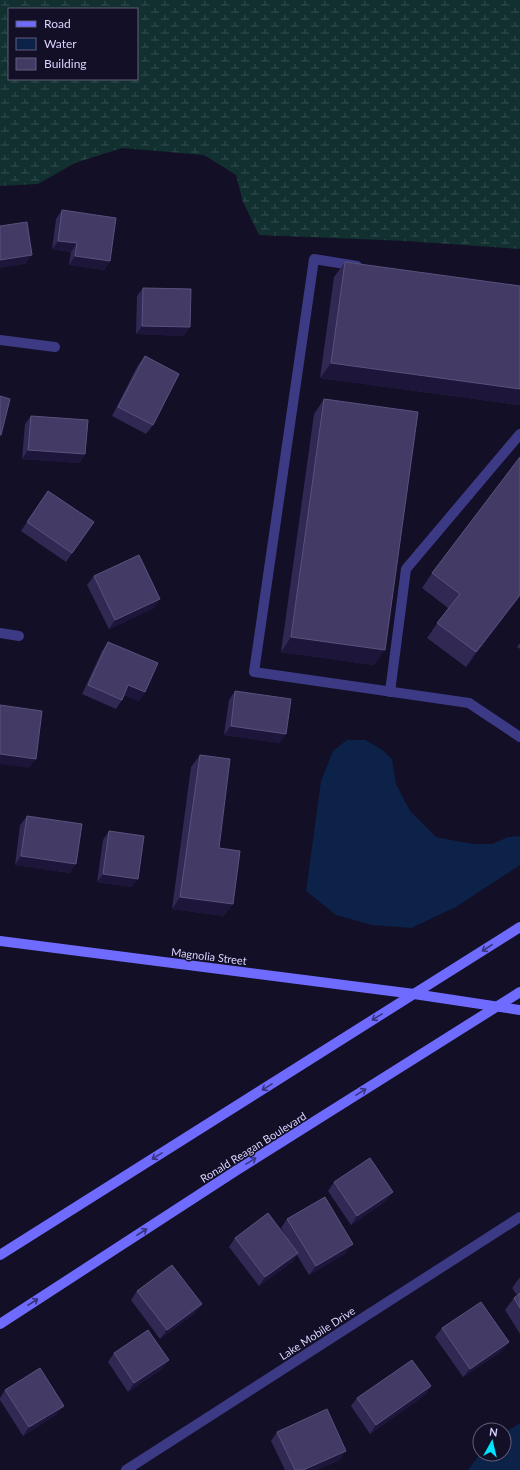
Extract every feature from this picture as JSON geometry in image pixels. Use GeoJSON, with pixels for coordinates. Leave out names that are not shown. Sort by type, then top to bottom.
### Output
{"type":"FeatureCollection","features":[{"type":"Feature","properties":{"kind":"main road"},"geometry":{"type":"LineString","coordinates":[[0,1255],[520,927]]}},
{"type":"Feature","properties":{"kind":"main road","name":"Magnolia Street"},"geometry":{"type":"LineString","coordinates":[[0,941],[414,994],[520,1010]]}},
{"type":"Feature","properties":{"kind":"main road","name":"Ronald Reagan Boulevard"},"geometry":{"type":"LineString","coordinates":[[0,1324],[237,1170],[520,992]]}},
{"type":"Feature","properties":{"kind":"street"},"geometry":{"type":"LineString","coordinates":[[367,268],[314,259],[254,672],[469,703],[520,737]]}},
{"type":"Feature","properties":{"kind":"street"},"geometry":{"type":"LineString","coordinates":[[0,340],[55,347]]}},
{"type":"Feature","properties":{"kind":"street"},"geometry":{"type":"LineString","coordinates":[[390,692],[406,569],[520,434]]}},
{"type":"Feature","properties":{"kind":"street"},"geometry":{"type":"LineString","coordinates":[[0,633],[19,636]]}},
{"type":"Feature","properties":{"kind":"street","name":"Lake Mobile Drive"},"geometry":{"type":"LineString","coordinates":[[126,1470],[520,1217]]}},
{"type":"Feature","properties":{"kind":"green space"},"geometry":{"type":"Polygon","coordinates":[[[0,0],[520,0],[520,249],[407,241],[259,235],[243,202],[236,175],[204,155],[122,148],[75,163],[38,184],[0,186],[0,0]]]}},
{"type":"Feature","properties":{"kind":"water"},"geometry":{"type":"Polygon","coordinates":[[[347,740],[365,740],[381,749],[392,759],[396,784],[410,811],[436,837],[472,844],[492,844],[508,837],[520,836],[520,865],[456,907],[411,928],[372,925],[336,915],[306,891],[321,781],[333,751],[347,740]]]}},
{"type":"Feature","properties":{"kind":"water"},"geometry":{"type":"Polygon","coordinates":[[[520,1423],[520,1470],[468,1470],[474,1462],[512,1462],[512,1428],[520,1423]]]}},
{"type":"Feature","properties":{"kind":"building"},"geometry":{"type":"Polygon","coordinates":[[[62,210],[116,218],[110,261],[75,256],[77,243],[58,241],[62,210]]]}},
{"type":"Feature","properties":{"kind":"building"},"geometry":{"type":"Polygon","coordinates":[[[27,222],[32,255],[0,260],[0,226],[27,222]]]}},
{"type":"Feature","properties":{"kind":"building"},"geometry":{"type":"Polygon","coordinates":[[[345,262],[520,286],[520,389],[331,363],[345,262]]]}},
{"type":"Feature","properties":{"kind":"building"},"geometry":{"type":"Polygon","coordinates":[[[143,288],[191,289],[190,327],[142,326],[143,288]]]}},
{"type":"Feature","properties":{"kind":"building"},"geometry":{"type":"Polygon","coordinates":[[[145,356],[179,374],[153,425],[118,407],[145,356]]]}},
{"type":"Feature","properties":{"kind":"building"},"geometry":{"type":"Polygon","coordinates":[[[0,396],[10,399],[1,435],[0,435],[0,396]]]}},
{"type":"Feature","properties":{"kind":"building"},"geometry":{"type":"Polygon","coordinates":[[[324,399],[418,412],[385,650],[291,637],[324,399]]]}},
{"type":"Feature","properties":{"kind":"building"},"geometry":{"type":"Polygon","coordinates":[[[31,416],[88,420],[85,454],[28,450],[31,416]]]}},
{"type":"Feature","properties":{"kind":"building"},"geometry":{"type":"Polygon","coordinates":[[[520,457],[520,595],[476,652],[437,623],[460,594],[432,573],[520,457]]]}},
{"type":"Feature","properties":{"kind":"building"},"geometry":{"type":"Polygon","coordinates":[[[48,491],[94,522],[72,553],[27,522],[48,491]]]}},
{"type":"Feature","properties":{"kind":"building"},"geometry":{"type":"Polygon","coordinates":[[[139,555],[160,599],[115,620],[94,576],[139,555]]]}},
{"type":"Feature","properties":{"kind":"building"},"geometry":{"type":"Polygon","coordinates":[[[108,642],[158,663],[145,692],[128,685],[122,700],[88,685],[108,642]]]}},
{"type":"Feature","properties":{"kind":"building"},"geometry":{"type":"Polygon","coordinates":[[[235,691],[291,699],[286,734],[231,726],[235,691]]]}},
{"type":"Feature","properties":{"kind":"building"},"geometry":{"type":"Polygon","coordinates":[[[0,705],[42,711],[36,759],[0,754],[0,705]]]}},
{"type":"Feature","properties":{"kind":"building"},"geometry":{"type":"Polygon","coordinates":[[[200,755],[230,759],[219,848],[240,851],[233,904],[180,897],[200,755]]]}},
{"type":"Feature","properties":{"kind":"building"},"geometry":{"type":"Polygon","coordinates":[[[27,816],[82,824],[76,864],[21,856],[27,816]]]}},
{"type":"Feature","properties":{"kind":"building"},"geometry":{"type":"Polygon","coordinates":[[[109,831],[144,836],[138,879],[103,874],[109,831]]]}},
{"type":"Feature","properties":{"kind":"building"},"geometry":{"type":"Polygon","coordinates":[[[370,1158],[393,1192],[357,1216],[334,1182],[370,1158]]]}},
{"type":"Feature","properties":{"kind":"building"},"geometry":{"type":"Polygon","coordinates":[[[325,1197],[353,1244],[316,1266],[287,1219],[325,1197]]]}},
{"type":"Feature","properties":{"kind":"building"},"geometry":{"type":"Polygon","coordinates":[[[268,1213],[298,1253],[265,1277],[235,1238],[268,1213]]]}},
{"type":"Feature","properties":{"kind":"building"},"geometry":{"type":"Polygon","coordinates":[[[172,1265],[202,1304],[167,1330],[137,1291],[172,1265]]]}},
{"type":"Feature","properties":{"kind":"building"},"geometry":{"type":"Polygon","coordinates":[[[520,1293],[520,1308],[514,1298],[520,1293]]]}},
{"type":"Feature","properties":{"kind":"building"},"geometry":{"type":"Polygon","coordinates":[[[481,1302],[509,1342],[470,1369],[442,1328],[481,1302]]]}},
{"type":"Feature","properties":{"kind":"building"},"geometry":{"type":"Polygon","coordinates":[[[148,1330],[169,1360],[134,1383],[114,1353],[148,1330]]]}},
{"type":"Feature","properties":{"kind":"building"},"geometry":{"type":"Polygon","coordinates":[[[412,1360],[431,1386],[376,1425],[357,1398],[412,1360]]]}},
{"type":"Feature","properties":{"kind":"building"},"geometry":{"type":"Polygon","coordinates":[[[40,1368],[64,1406],[29,1427],[5,1390],[40,1368]]]}},
{"type":"Feature","properties":{"kind":"building"},"geometry":{"type":"Polygon","coordinates":[[[327,1409],[346,1451],[303,1470],[295,1470],[277,1432],[327,1409]]]}}]}
